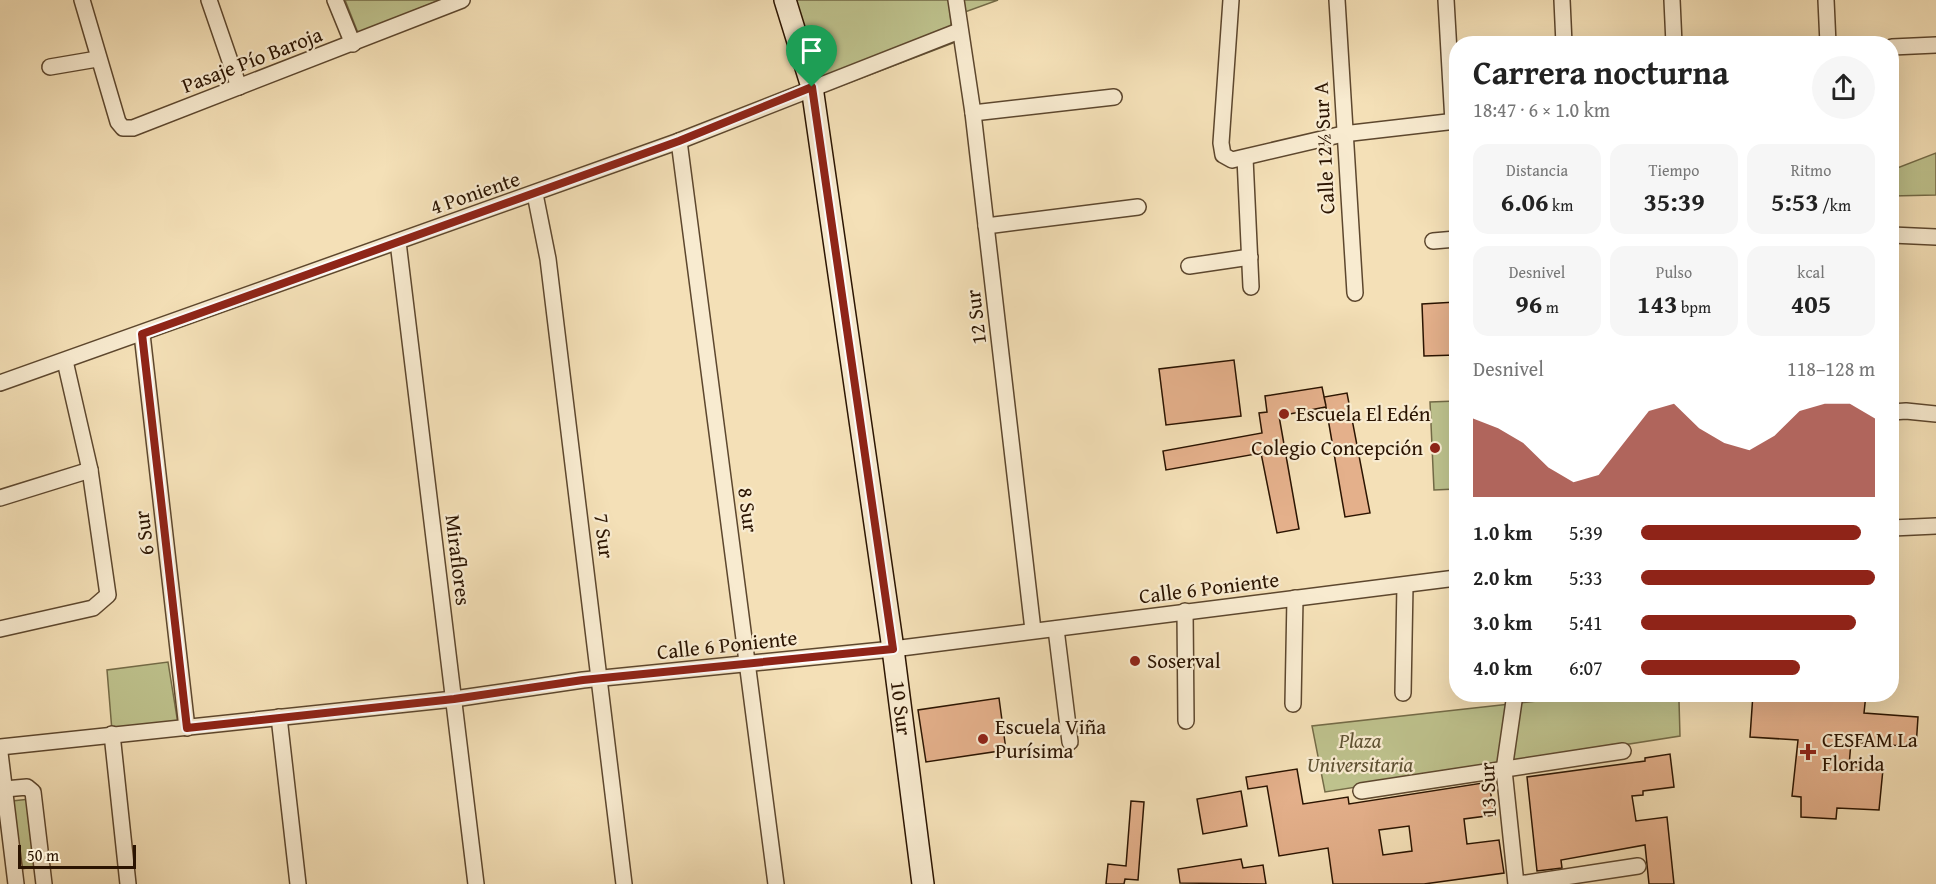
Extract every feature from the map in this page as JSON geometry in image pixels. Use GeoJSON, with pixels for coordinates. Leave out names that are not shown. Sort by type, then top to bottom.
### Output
{"type":"FeatureCollection","features":[{"type":"Feature","properties":{"kind":"street"},"geometry":{"type":"LineString","coordinates":[[50,67],[97,59],[82,0]]}},
{"type":"Feature","properties":{"kind":"street"},"geometry":{"type":"LineString","coordinates":[[209,0],[239,87]]}},
{"type":"Feature","properties":{"kind":"street"},"geometry":{"type":"LineString","coordinates":[[335,0],[353,44]]}},
{"type":"Feature","properties":{"kind":"street","name":"10 Sur"},"geometry":{"type":"LineString","coordinates":[[785,0],[812,87],[893,649],[923,884]]}},
{"type":"Feature","properties":{"kind":"street","name":"12 Sur"},"geometry":{"type":"LineString","coordinates":[[956,0],[973,113],[1033,630]]}},
{"type":"Feature","properties":{"kind":"street"},"geometry":{"type":"LineString","coordinates":[[1231,0],[1221,143],[1223,155],[1232,160],[1343,134],[1449,123]]}},
{"type":"Feature","properties":{"kind":"street","name":"Calle 12½ Sur A"},"geometry":{"type":"LineString","coordinates":[[1337,0],[1354,293]]}},
{"type":"Feature","properties":{"kind":"street"},"geometry":{"type":"LineString","coordinates":[[1446,0],[1449,41]]}},
{"type":"Feature","properties":{"kind":"street"},"geometry":{"type":"LineString","coordinates":[[1562,0],[1564,36]]}},
{"type":"Feature","properties":{"kind":"street"},"geometry":{"type":"LineString","coordinates":[[1672,0],[1674,36]]}},
{"type":"Feature","properties":{"kind":"street"},"geometry":{"type":"LineString","coordinates":[[1826,0],[1828,36]]}},
{"type":"Feature","properties":{"kind":"street","name":"Pasaje Pío Baroja"},"geometry":{"type":"LineString","coordinates":[[97,59],[118,122],[123,128],[133,128],[353,44],[457,1]]}},
{"type":"Feature","properties":{"kind":"street","name":"4 Poniente"},"geometry":{"type":"LineString","coordinates":[[0,383],[535,194],[679,141],[959,31]]}},
{"type":"Feature","properties":{"kind":"street"},"geometry":{"type":"LineString","coordinates":[[1899,47],[1936,45]]}},
{"type":"Feature","properties":{"kind":"street"},"geometry":{"type":"LineString","coordinates":[[973,113],[1114,97]]}},
{"type":"Feature","properties":{"kind":"street","name":"8 Sur"},"geometry":{"type":"LineString","coordinates":[[679,141],[776,884]]}},
{"type":"Feature","properties":{"kind":"street"},"geometry":{"type":"LineString","coordinates":[[1245,158],[1251,287]]}},
{"type":"Feature","properties":{"kind":"street","name":"7 Sur"},"geometry":{"type":"LineString","coordinates":[[535,194],[548,259],[624,884]]}},
{"type":"Feature","properties":{"kind":"street"},"geometry":{"type":"LineString","coordinates":[[986,226],[1138,207]]}},
{"type":"Feature","properties":{"kind":"street"},"geometry":{"type":"LineString","coordinates":[[1899,235],[1936,237]]}},
{"type":"Feature","properties":{"kind":"street"},"geometry":{"type":"LineString","coordinates":[[1433,241],[1449,240]]}},
{"type":"Feature","properties":{"kind":"street","name":"Miraflores"},"geometry":{"type":"LineString","coordinates":[[398,242],[476,884]]}},
{"type":"Feature","properties":{"kind":"street"},"geometry":{"type":"LineString","coordinates":[[1189,266],[1250,257]]}},
{"type":"Feature","properties":{"kind":"street","name":"6 Sur"},"geometry":{"type":"LineString","coordinates":[[142,334],[187,728]]}},
{"type":"Feature","properties":{"kind":"street"},"geometry":{"type":"LineString","coordinates":[[0,629],[93,608],[102,603],[108,595],[90,470],[65,361]]}},
{"type":"Feature","properties":{"kind":"street"},"geometry":{"type":"LineString","coordinates":[[1899,412],[1936,414]]}},
{"type":"Feature","properties":{"kind":"street"},"geometry":{"type":"LineString","coordinates":[[0,498],[90,470]]}},
{"type":"Feature","properties":{"kind":"street"},"geometry":{"type":"LineString","coordinates":[[1899,528],[1936,526]]}},
{"type":"Feature","properties":{"kind":"street","name":"Calle 6 Poniente"},"geometry":{"type":"LineString","coordinates":[[0,747],[454,699],[600,679],[893,649],[1449,579]]}},
{"type":"Feature","properties":{"kind":"street"},"geometry":{"type":"LineString","coordinates":[[1404,693],[1405,585]]}},
{"type":"Feature","properties":{"kind":"street"},"geometry":{"type":"LineString","coordinates":[[1293,704],[1295,598]]}},
{"type":"Feature","properties":{"kind":"street"},"geometry":{"type":"LineString","coordinates":[[1185,611],[1186,721]]}},
{"type":"Feature","properties":{"kind":"street"},"geometry":{"type":"LineString","coordinates":[[1056,629],[1070,742]]}},
{"type":"Feature","properties":{"kind":"street","name":"13 Sur"},"geometry":{"type":"LineString","coordinates":[[1514,702],[1504,770],[1518,884]]}},
{"type":"Feature","properties":{"kind":"street"},"geometry":{"type":"LineString","coordinates":[[279,717],[298,884]]}},
{"type":"Feature","properties":{"kind":"street"},"geometry":{"type":"LineString","coordinates":[[112,734],[128,884]]}},
{"type":"Feature","properties":{"kind":"street"},"geometry":{"type":"LineString","coordinates":[[1361,791],[1623,751]]}},
{"type":"Feature","properties":{"kind":"street"},"geometry":{"type":"LineString","coordinates":[[0,753],[16,884]]}},
{"type":"Feature","properties":{"kind":"street"},"geometry":{"type":"LineString","coordinates":[[5,789],[27,787],[33,792],[44,884]]}},
{"type":"Feature","properties":{"kind":"street"},"geometry":{"type":"LineString","coordinates":[[1518,884],[1638,866]]}},
{"type":"Feature","properties":{"kind":"green space"},"geometry":{"type":"Polygon","coordinates":[[[345,0],[440,0],[358,33],[345,0]]]}},
{"type":"Feature","properties":{"kind":"green space"},"geometry":{"type":"Polygon","coordinates":[[[795,0],[949,0],[953,43],[822,93],[795,0]]]}},
{"type":"Feature","properties":{"kind":"green space"},"geometry":{"type":"Polygon","coordinates":[[[964,0],[998,0],[965,12],[964,0]]]}},
{"type":"Feature","properties":{"kind":"green space"},"geometry":{"type":"Polygon","coordinates":[[[1936,153],[1936,195],[1899,196],[1899,167],[1936,153]]]}},
{"type":"Feature","properties":{"kind":"green space"},"geometry":{"type":"Polygon","coordinates":[[[1449,401],[1449,489],[1434,490],[1430,402],[1449,401]]]}},
{"type":"Feature","properties":{"kind":"green space"},"geometry":{"type":"Polygon","coordinates":[[[168,662],[178,724],[112,731],[107,670],[168,662]]]}},
{"type":"Feature","properties":{"kind":"green space","name":"Plaza Universitaria"},"geometry":{"type":"Polygon","coordinates":[[[1528,702],[1679,702],[1680,736],[1325,792],[1312,726],[1528,702]]]}},
{"type":"Feature","properties":{"kind":"green space"},"geometry":{"type":"Polygon","coordinates":[[[30,799],[40,866],[22,869],[12,801],[30,799]]]}},
{"type":"Feature","properties":{"kind":"building"},"geometry":{"type":"Polygon","coordinates":[[[1449,302],[1449,355],[1424,356],[1422,304],[1449,302]]]}},
{"type":"Feature","properties":{"kind":"building"},"geometry":{"type":"Polygon","coordinates":[[[1234,360],[1241,416],[1166,425],[1159,369],[1234,360]]]}},
{"type":"Feature","properties":{"kind":"building"},"geometry":{"type":"Polygon","coordinates":[[[1322,387],[1324,397],[1347,393],[1370,513],[1345,517],[1326,407],[1279,416],[1299,529],[1277,533],[1261,453],[1166,470],[1163,451],[1262,433],[1259,413],[1267,412],[1265,396],[1322,387]]]}},
{"type":"Feature","properties":{"kind":"building"},"geometry":{"type":"Polygon","coordinates":[[[999,698],[1006,750],[926,762],[918,710],[999,698]]]}},
{"type":"Feature","properties":{"kind":"building"},"geometry":{"type":"Polygon","coordinates":[[[1752,702],[1865,702],[1864,713],[1918,717],[1916,747],[1851,742],[1849,766],[1883,769],[1879,810],[1837,808],[1836,819],[1801,817],[1801,797],[1792,796],[1798,740],[1750,737],[1752,702]]]}},
{"type":"Feature","properties":{"kind":"building"},"geometry":{"type":"Polygon","coordinates":[[[1670,754],[1674,787],[1643,791],[1643,795],[1632,796],[1636,821],[1667,817],[1674,884],[1649,884],[1645,845],[1561,860],[1562,868],[1537,871],[1527,777],[1645,761],[1645,758],[1670,754]]]}},
{"type":"Feature","properties":{"kind":"building"},"geometry":{"type":"Polygon","coordinates":[[[1297,769],[1303,804],[1348,797],[1349,804],[1489,782],[1494,815],[1464,819],[1467,844],[1499,840],[1504,873],[1424,884],[1333,884],[1328,848],[1279,856],[1267,786],[1248,789],[1246,777],[1297,769]],[[1409,826],[1379,830],[1383,855],[1412,851],[1409,826]]]}},
{"type":"Feature","properties":{"kind":"building"},"geometry":{"type":"Polygon","coordinates":[[[1241,791],[1247,826],[1203,834],[1197,799],[1241,791]]]}},
{"type":"Feature","properties":{"kind":"building"},"geometry":{"type":"Polygon","coordinates":[[[1131,801],[1144,802],[1138,880],[1125,879],[1124,884],[1106,884],[1108,864],[1126,866],[1131,801]]]}},
{"type":"Feature","properties":{"kind":"building"},"geometry":{"type":"Polygon","coordinates":[[[1241,859],[1243,868],[1263,865],[1266,884],[1180,883],[1178,869],[1241,859]]]}},
{"type":"Feature","properties":{"kind":"place","name":"Escuela El Edén"},"geometry":{"type":"Point","coordinates":[1284,414]}},
{"type":"Feature","properties":{"kind":"place","name":"Colegio Concepción"},"geometry":{"type":"Point","coordinates":[1435,448]}},
{"type":"Feature","properties":{"kind":"place","name":"Soserval"},"geometry":{"type":"Point","coordinates":[1135,661]}},
{"type":"Feature","properties":{"kind":"place","name":"Escuela Viña Purísima"},"geometry":{"type":"Point","coordinates":[983,739]}},
{"type":"Feature","properties":{"kind":"place","name":"CESFAM La Florida"},"geometry":{"type":"Point","coordinates":[1808,752]}},
{"type":"Feature","properties":{"kind":"route"},"geometry":{"type":"LineString","coordinates":[[812,87],[893,649],[583,680],[454,699],[187,728],[142,334],[679,141],[812,87]]}}]}
